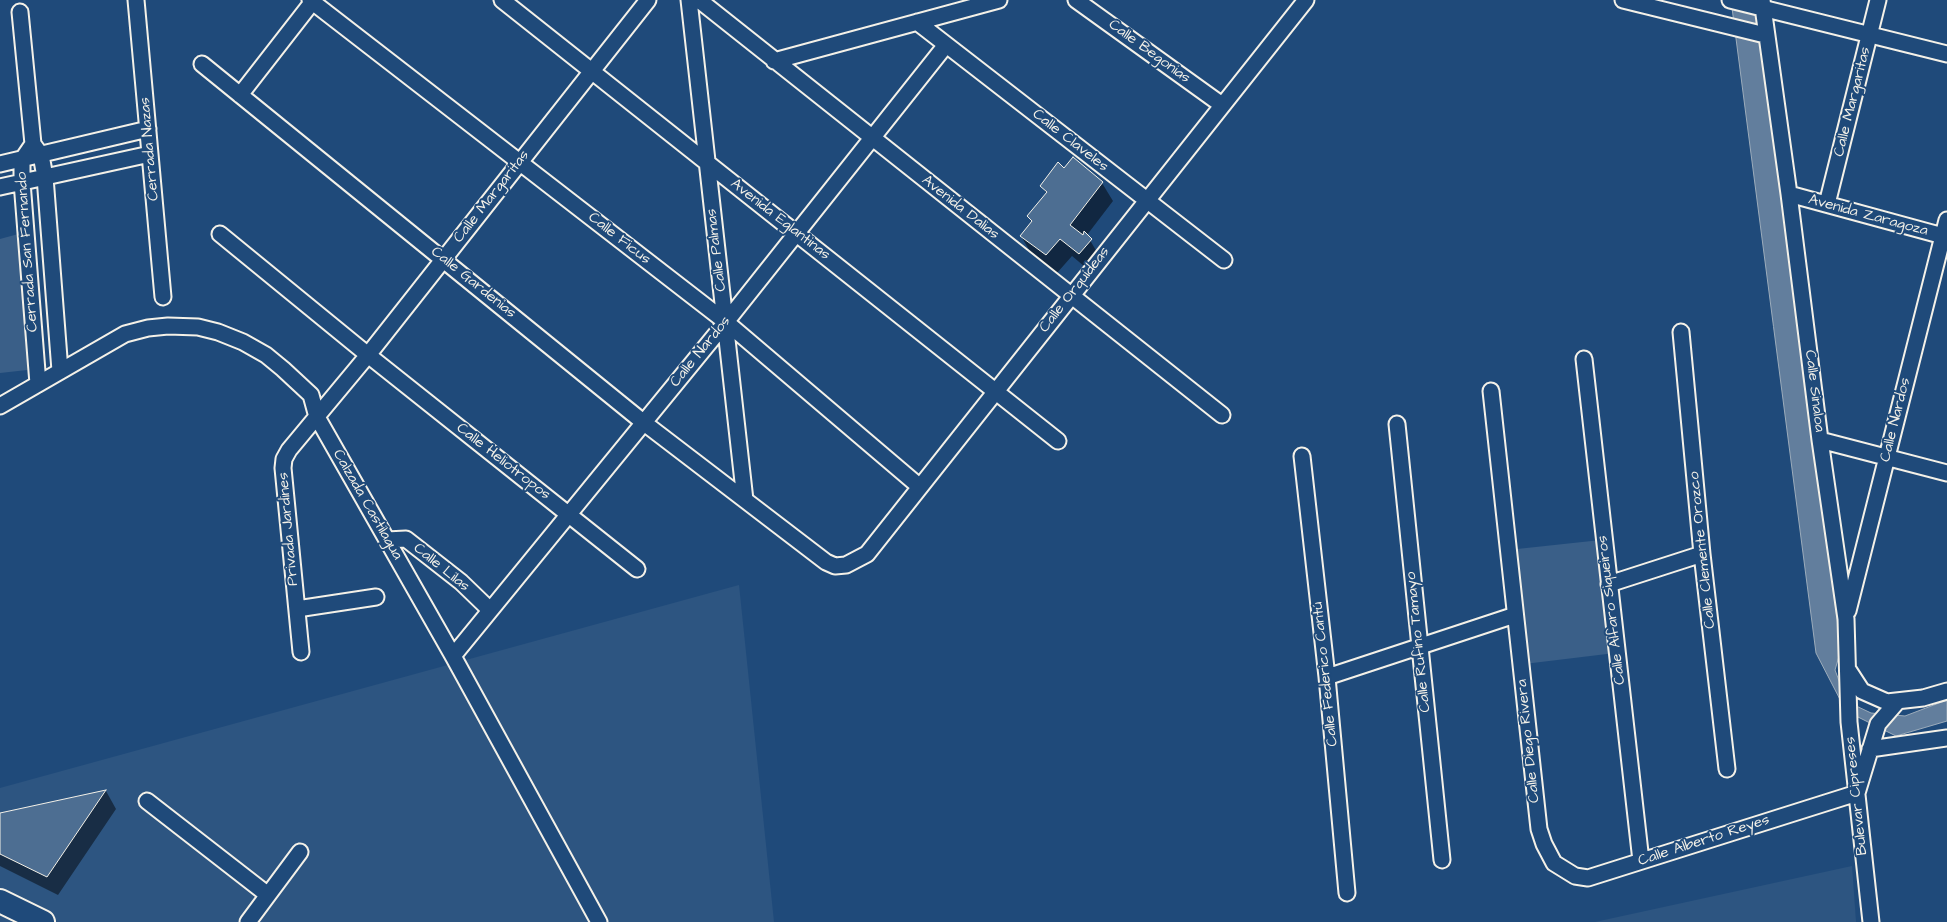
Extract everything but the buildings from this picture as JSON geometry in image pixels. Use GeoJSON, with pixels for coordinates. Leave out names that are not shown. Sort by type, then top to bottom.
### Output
{"type":"FeatureCollection","features":[{"type":"Feature","properties":{"kind":"highway"},"geometry":{"type":"LineString","coordinates":[[0,901],[43,922]]}},
{"type":"Feature","properties":{"kind":"street","name":"Cerrada Nazas"},"geometry":{"type":"LineString","coordinates":[[136,0],[163,297]]}},
{"type":"Feature","properties":{"kind":"street","name":"Avenida Eglantinas"},"geometry":{"type":"LineString","coordinates":[[502,0],[1058,441]]}},
{"type":"Feature","properties":{"kind":"street","name":"Calle Margaritas"},"geometry":{"type":"LineString","coordinates":[[317,417],[648,0]]}},
{"type":"Feature","properties":{"kind":"street","name":"Calle Palmas"},"geometry":{"type":"LineString","coordinates":[[689,0],[746,500]]}},
{"type":"Feature","properties":{"kind":"street","name":"Avenida Dalias"},"geometry":{"type":"LineString","coordinates":[[698,0],[1222,415]]}},
{"type":"Feature","properties":{"kind":"street"},"geometry":{"type":"LineString","coordinates":[[774,61],[999,0]]}},
{"type":"Feature","properties":{"kind":"street","name":"Calle Begonias"},"geometry":{"type":"LineString","coordinates":[[1076,0],[1222,105]]}},
{"type":"Feature","properties":{"kind":"street","name":"Calle Orquídeas"},"geometry":{"type":"LineString","coordinates":[[835,566],[846,565],[867,554],[1306,0]]}},
{"type":"Feature","properties":{"kind":"street"},"geometry":{"type":"LineString","coordinates":[[1623,0],[1765,35]]}},
{"type":"Feature","properties":{"kind":"street"},"geometry":{"type":"LineString","coordinates":[[1730,0],[1762,4],[1870,35],[1947,54]]}},
{"type":"Feature","properties":{"kind":"street","name":"Calle Margaritas"},"geometry":{"type":"LineString","coordinates":[[1827,204],[1878,0]]}},
{"type":"Feature","properties":{"kind":"street"},"geometry":{"type":"LineString","coordinates":[[240,95],[313,1]]}},
{"type":"Feature","properties":{"kind":"street","name":"Calle Ficus"},"geometry":{"type":"LineString","coordinates":[[313,1],[726,322],[920,487]]}},
{"type":"Feature","properties":{"kind":"street","name":"Calle Sinaloa"},"geometry":{"type":"LineString","coordinates":[[1762,4],[1789,194],[1820,440],[1846,619],[1848,670]]}},
{"type":"Feature","properties":{"kind":"street"},"geometry":{"type":"LineString","coordinates":[[20,12],[37,150],[148,129]]}},
{"type":"Feature","properties":{"kind":"street","name":"Calle Claveles"},"geometry":{"type":"LineString","coordinates":[[917,22],[1224,260]]}},
{"type":"Feature","properties":{"kind":"street","name":"Calle Nardos"},"geometry":{"type":"LineString","coordinates":[[453,656],[726,322],[946,45]]}},
{"type":"Feature","properties":{"kind":"street","name":"Calle Gardenias"},"geometry":{"type":"LineString","coordinates":[[202,64],[643,422],[826,562],[835,566]]}},
{"type":"Feature","properties":{"kind":"street","name":"Cerrada San Fernando"},"geometry":{"type":"LineString","coordinates":[[38,384],[22,182],[22,160],[37,150],[45,177],[60,371]]}},
{"type":"Feature","properties":{"kind":"street"},"geometry":{"type":"LineString","coordinates":[[0,187],[150,154]]}},
{"type":"Feature","properties":{"kind":"street"},"geometry":{"type":"LineString","coordinates":[[0,164],[22,160]]}},
{"type":"Feature","properties":{"kind":"street","name":"Avenida Zaragoza"},"geometry":{"type":"LineString","coordinates":[[1789,194],[1945,237]]}},
{"type":"Feature","properties":{"kind":"street","name":"Calle Nardos"},"geometry":{"type":"LineString","coordinates":[[1846,619],[1945,237],[1947,220]]}},
{"type":"Feature","properties":{"kind":"street","name":"Calle Heliotropos"},"geometry":{"type":"LineString","coordinates":[[220,234],[368,355],[637,569]]}},
{"type":"Feature","properties":{"kind":"street","name":"Calzada Castilagua"},"geometry":{"type":"LineString","coordinates":[[0,406],[125,334],[154,327],[198,328],[218,332],[235,338],[266,354],[311,395],[317,417],[453,656],[598,922]]}},
{"type":"Feature","properties":{"kind":"street","name":"Calle Clemente Orozco"},"geometry":{"type":"LineString","coordinates":[[1681,332],[1702,554],[1727,769]]}},
{"type":"Feature","properties":{"kind":"street","name":"Calle Alfaro Siqueiros"},"geometry":{"type":"LineString","coordinates":[[1584,359],[1641,861]]}},
{"type":"Feature","properties":{"kind":"street","name":"Calle Diego Rivera"},"geometry":{"type":"LineString","coordinates":[[1491,391],[1539,829],[1544,844],[1554,862]]}},
{"type":"Feature","properties":{"kind":"street","name":"Privada Jardines"},"geometry":{"type":"LineString","coordinates":[[301,652],[283,468],[284,459],[289,450],[317,417]]}},
{"type":"Feature","properties":{"kind":"street","name":"Calle Rufino Tamayo"},"geometry":{"type":"LineString","coordinates":[[1396,424],[1442,860]]}},
{"type":"Feature","properties":{"kind":"street"},"geometry":{"type":"LineString","coordinates":[[1820,440],[1947,473]]}},
{"type":"Feature","properties":{"kind":"street","name":"Calle Federico Cantú"},"geometry":{"type":"LineString","coordinates":[[1302,456],[1327,677],[1347,893]]}},
{"type":"Feature","properties":{"kind":"street","name":"Calle Lilas"},"geometry":{"type":"LineString","coordinates":[[388,540],[406,538],[461,582],[490,610]]}},
{"type":"Feature","properties":{"kind":"street"},"geometry":{"type":"LineString","coordinates":[[1609,584],[1702,554]]}},
{"type":"Feature","properties":{"kind":"street"},"geometry":{"type":"LineString","coordinates":[[297,608],[376,597]]}},
{"type":"Feature","properties":{"kind":"street"},"geometry":{"type":"LineString","coordinates":[[1327,677],[1516,615]]}},
{"type":"Feature","properties":{"kind":"street"},"geometry":{"type":"LineString","coordinates":[[1848,670],[1862,691],[1887,702],[1892,707]]}},
{"type":"Feature","properties":{"kind":"street","name":"Bulevar Cipreses"},"geometry":{"type":"LineString","coordinates":[[1848,670],[1849,722],[1870,922]]}},
{"type":"Feature","properties":{"kind":"street"},"geometry":{"type":"LineString","coordinates":[[1857,793],[1878,724],[1892,707],[1947,691]]}},
{"type":"Feature","properties":{"kind":"street"},"geometry":{"type":"LineString","coordinates":[[1872,742],[1947,738]]}},
{"type":"Feature","properties":{"kind":"street","name":"Calle Alberto Reyes"},"geometry":{"type":"LineString","coordinates":[[1554,862],[1575,876],[1588,878],[1857,793]]}},
{"type":"Feature","properties":{"kind":"street"},"geometry":{"type":"LineString","coordinates":[[147,801],[268,894]]}},
{"type":"Feature","properties":{"kind":"street"},"geometry":{"type":"LineString","coordinates":[[248,922],[300,852]]}},
{"type":"Feature","properties":{"kind":"shaded area"},"geometry":{"type":"Polygon","coordinates":[[[1731,0],[1756,0],[1841,649],[1835,670],[1841,686],[1852,704],[1871,713],[1905,716],[1947,700],[1947,721],[1896,736],[1846,711],[1816,653],[1731,0]]]}},
{"type":"Feature","properties":{"kind":"shaded area"},"geometry":{"type":"Polygon","coordinates":[[[22,233],[31,341],[27,370],[0,373],[0,239],[22,233]]]}},
{"type":"Feature","properties":{"kind":"shaded area"},"geometry":{"type":"Polygon","coordinates":[[[1601,540],[1615,653],[1524,664],[1508,550],[1601,540]]]}},
{"type":"Feature","properties":{"kind":"shaded area"},"geometry":{"type":"Polygon","coordinates":[[[739,585],[774,922],[0,922],[0,788],[739,585]]]}},
{"type":"Feature","properties":{"kind":"shaded area"},"geometry":{"type":"Polygon","coordinates":[[[1852,866],[1856,922],[1595,922],[1852,866]]]}}]}
